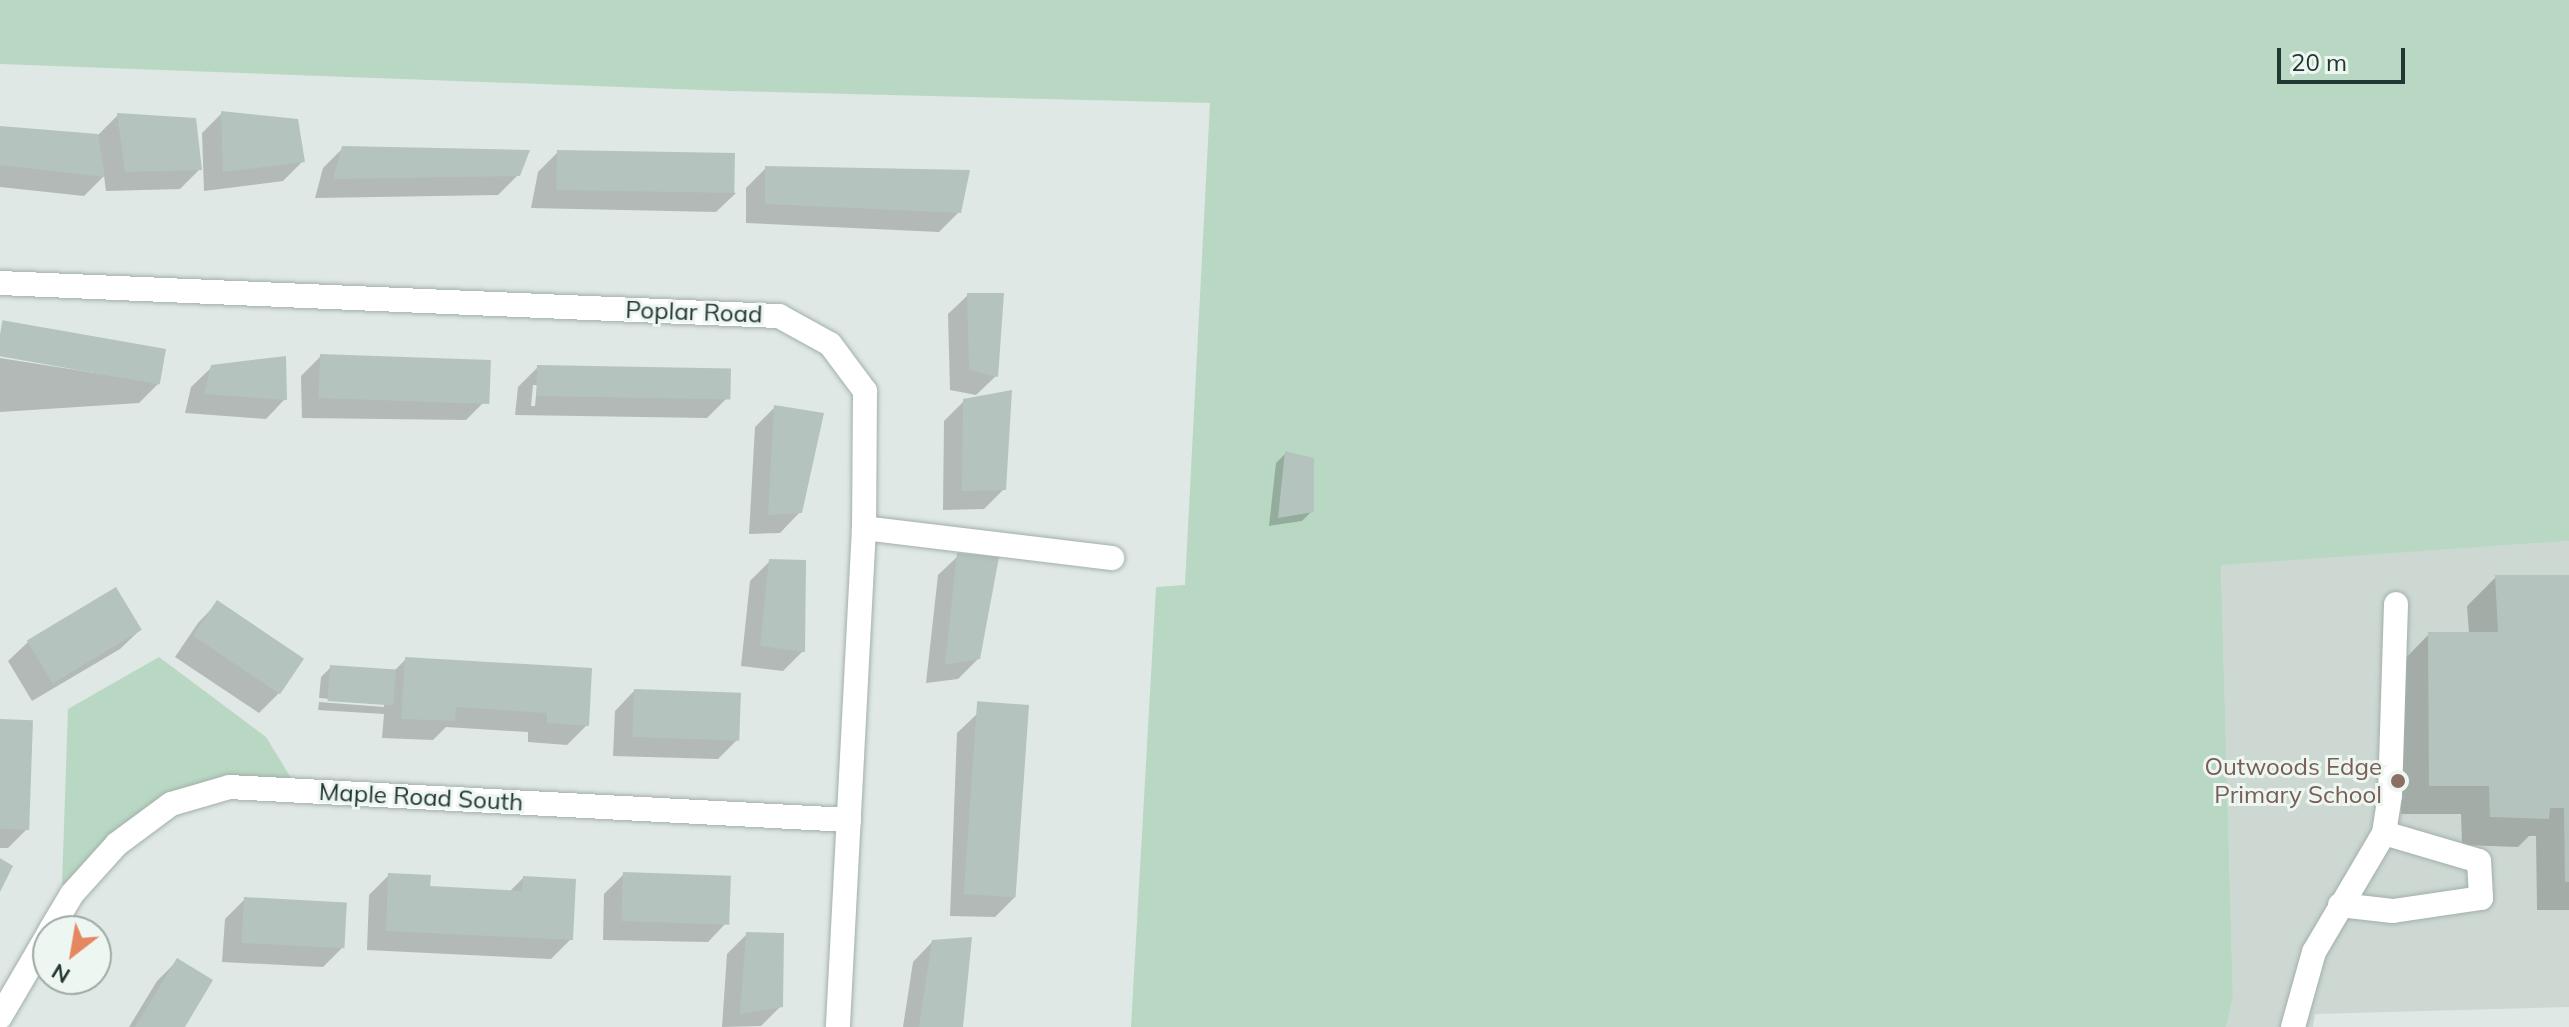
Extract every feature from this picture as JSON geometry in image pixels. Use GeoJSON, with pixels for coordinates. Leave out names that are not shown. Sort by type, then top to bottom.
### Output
{"type":"FeatureCollection","features":[{"type":"Feature","properties":{"kind":"street","name":"Poplar Road"},"geometry":{"type":"LineString","coordinates":[[0,283],[779,316],[830,344],[865,391],[864,528],[838,1027]]}},
{"type":"Feature","properties":{"kind":"street"},"geometry":{"type":"LineString","coordinates":[[864,528],[1112,558]]}},
{"type":"Feature","properties":{"kind":"street"},"geometry":{"type":"LineString","coordinates":[[2293,1027],[2314,952],[2384,833],[2390,795],[2396,604]]}},
{"type":"Feature","properties":{"kind":"street","name":"Maple Road South"},"geometry":{"type":"LineString","coordinates":[[60,915],[72,894],[117,844],[171,804],[229,787],[849,820]]}},
{"type":"Feature","properties":{"kind":"street"},"geometry":{"type":"LineString","coordinates":[[2340,905],[2393,911],[2481,898],[2479,861],[2384,833]]}},
{"type":"Feature","properties":{"kind":"street","name":"Maple Road South"},"geometry":{"type":"LineString","coordinates":[[0,1017],[32,962]]}},
{"type":"Feature","properties":{"kind":"shaded area","name":"Outwoods Edge Primary School"},"geometry":{"type":"Polygon","coordinates":[[[2569,541],[2569,1007],[2315,1014],[2313,1027],[2226,1027],[2233,997],[2221,564],[2569,541]]]}},
{"type":"Feature","properties":{"kind":"green space"},"geometry":{"type":"Polygon","coordinates":[[[0,0],[2569,0],[2569,541],[2221,565],[2233,997],[2226,1027],[1131,1027],[1156,587],[1185,585],[1210,103],[729,91],[0,64],[0,0]]]}},
{"type":"Feature","properties":{"kind":"green space"},"geometry":{"type":"Polygon","coordinates":[[[159,657],[266,737],[299,791],[171,804],[61,913],[68,709],[159,657]]]}},
{"type":"Feature","properties":{"kind":"building"},"geometry":{"type":"Polygon","coordinates":[[[221,111],[298,119],[305,162],[223,172],[221,111]]]}},
{"type":"Feature","properties":{"kind":"building"},"geometry":{"type":"Polygon","coordinates":[[[117,113],[196,118],[202,170],[125,172],[117,113]]]}},
{"type":"Feature","properties":{"kind":"building"},"geometry":{"type":"Polygon","coordinates":[[[0,126],[98,134],[105,177],[0,165],[0,126]]]}},
{"type":"Feature","properties":{"kind":"building"},"geometry":{"type":"Polygon","coordinates":[[[342,146],[530,150],[520,176],[333,179],[342,146]]]}},
{"type":"Feature","properties":{"kind":"building"},"geometry":{"type":"Polygon","coordinates":[[[557,150],[735,153],[734,193],[556,190],[557,150]]]}},
{"type":"Feature","properties":{"kind":"building"},"geometry":{"type":"Polygon","coordinates":[[[765,166],[970,170],[961,213],[765,204],[765,166]]]}},
{"type":"Feature","properties":{"kind":"building"},"geometry":{"type":"Polygon","coordinates":[[[967,293],[1004,293],[998,377],[969,370],[967,293]]]}},
{"type":"Feature","properties":{"kind":"building"},"geometry":{"type":"Polygon","coordinates":[[[3,320],[166,349],[160,384],[0,356],[3,320]]]}},
{"type":"Feature","properties":{"kind":"building"},"geometry":{"type":"Polygon","coordinates":[[[320,354],[491,360],[489,404],[318,398],[320,354]]]}},
{"type":"Feature","properties":{"kind":"building"},"geometry":{"type":"Polygon","coordinates":[[[286,356],[287,400],[204,394],[211,365],[286,356]]]}},
{"type":"Feature","properties":{"kind":"building"},"geometry":{"type":"Polygon","coordinates":[[[537,365],[731,368],[730,399],[536,396],[537,365]]]}},
{"type":"Feature","properties":{"kind":"building"},"geometry":{"type":"Polygon","coordinates":[[[1012,390],[1006,490],[962,491],[963,399],[1012,390]]]}},
{"type":"Feature","properties":{"kind":"building"},"geometry":{"type":"Polygon","coordinates":[[[774,405],[824,413],[802,513],[768,515],[774,405]]]}},
{"type":"Feature","properties":{"kind":"building"},"geometry":{"type":"Polygon","coordinates":[[[1285,451],[1314,458],[1314,512],[1278,518],[1285,451]]]}},
{"type":"Feature","properties":{"kind":"building"},"geometry":{"type":"Polygon","coordinates":[[[957,553],[999,557],[980,659],[945,665],[957,553]]]}},
{"type":"Feature","properties":{"kind":"building"},"geometry":{"type":"Polygon","coordinates":[[[769,559],[806,560],[805,652],[760,646],[769,559]]]}},
{"type":"Feature","properties":{"kind":"building"},"geometry":{"type":"Polygon","coordinates":[[[2495,575],[2569,575],[2569,882],[2565,882],[2564,808],[2550,808],[2549,819],[2490,817],[2489,786],[2429,786],[2428,632],[2498,632],[2495,575]]]}},
{"type":"Feature","properties":{"kind":"building"},"geometry":{"type":"Polygon","coordinates":[[[116,587],[142,630],[53,683],[27,641],[116,587]]]}},
{"type":"Feature","properties":{"kind":"building"},"geometry":{"type":"Polygon","coordinates":[[[217,600],[304,659],[280,694],[193,636],[217,600]]]}},
{"type":"Feature","properties":{"kind":"building"},"geometry":{"type":"Polygon","coordinates":[[[405,657],[592,668],[589,726],[547,723],[547,713],[456,707],[455,721],[401,719],[405,657]]]}},
{"type":"Feature","properties":{"kind":"building"},"geometry":{"type":"Polygon","coordinates":[[[330,665],[396,670],[393,706],[327,701],[330,665]]]}},
{"type":"Feature","properties":{"kind":"building"},"geometry":{"type":"Polygon","coordinates":[[[634,689],[741,693],[739,741],[632,737],[634,689]]]}},
{"type":"Feature","properties":{"kind":"building"},"geometry":{"type":"Polygon","coordinates":[[[977,701],[1029,705],[1016,898],[964,894],[977,701]]]}},
{"type":"Feature","properties":{"kind":"building"},"geometry":{"type":"Polygon","coordinates":[[[0,719],[33,720],[29,830],[0,829],[0,719]]]}},
{"type":"Feature","properties":{"kind":"building"},"geometry":{"type":"Polygon","coordinates":[[[0,858],[13,866],[0,892],[0,858]]]}},
{"type":"Feature","properties":{"kind":"building"},"geometry":{"type":"Polygon","coordinates":[[[623,872],[731,876],[729,925],[621,921],[623,872]]]}},
{"type":"Feature","properties":{"kind":"building"},"geometry":{"type":"Polygon","coordinates":[[[388,873],[431,875],[430,886],[522,891],[523,876],[576,879],[573,940],[386,931],[388,873]]]}},
{"type":"Feature","properties":{"kind":"building"},"geometry":{"type":"Polygon","coordinates":[[[244,897],[347,902],[344,948],[242,943],[244,897]]]}},
{"type":"Feature","properties":{"kind":"building"},"geometry":{"type":"Polygon","coordinates":[[[746,932],[784,933],[783,1007],[740,1014],[746,932]]]}},
{"type":"Feature","properties":{"kind":"building"},"geometry":{"type":"Polygon","coordinates":[[[972,937],[963,1027],[919,1027],[932,940],[972,937]]]}},
{"type":"Feature","properties":{"kind":"building"},"geometry":{"type":"Polygon","coordinates":[[[177,958],[213,980],[185,1027],[135,1027],[177,958]]]}},
{"type":"Feature","properties":{"kind":"place","name":"Outwoods Edge Primary School"},"geometry":{"type":"Point","coordinates":[2398,781]}}]}
